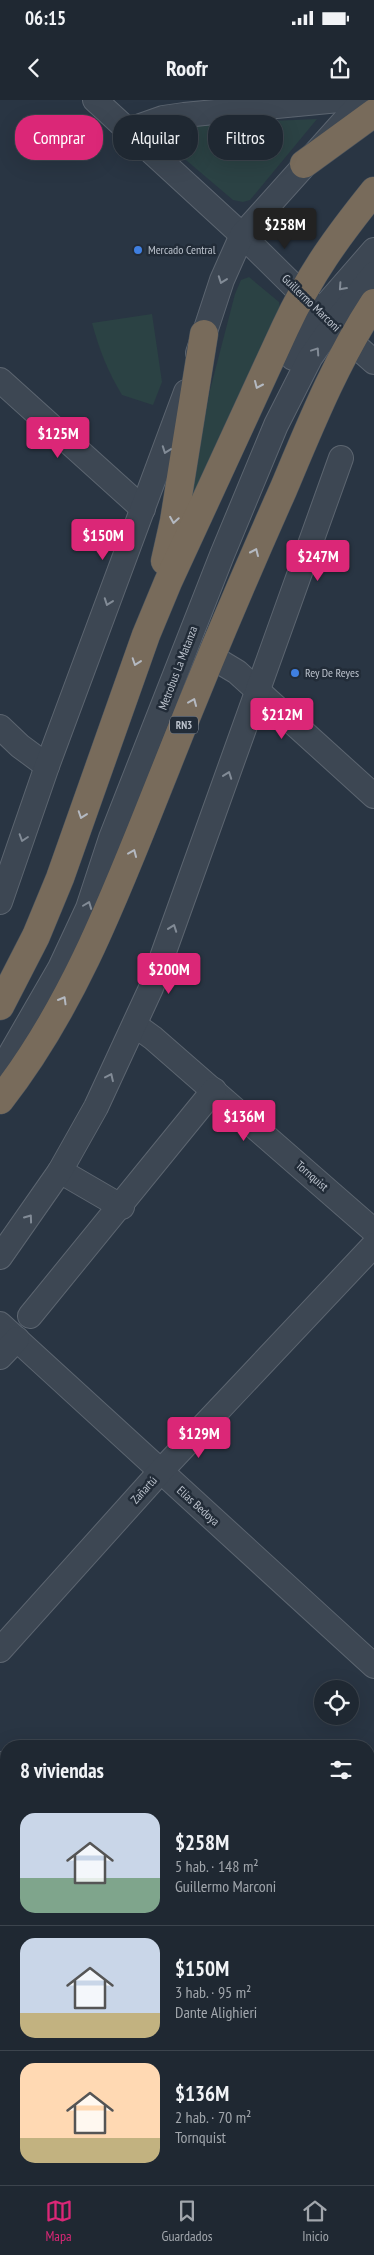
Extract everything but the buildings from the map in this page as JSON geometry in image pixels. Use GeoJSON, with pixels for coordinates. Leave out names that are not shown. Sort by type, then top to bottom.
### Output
{"type":"FeatureCollection","features":[{"type":"Feature","properties":{"kind":"highway"},"geometry":{"type":"LineString","coordinates":[[304,164],[374,113]]}},
{"type":"Feature","properties":{"kind":"highway"},"geometry":{"type":"LineString","coordinates":[[0,1006],[36,936],[60,878],[146,635],[168,582],[300,293],[328,249],[374,191]]}},
{"type":"Feature","properties":{"kind":"highway","name":"RN3"},"geometry":{"type":"LineString","coordinates":[[0,1100],[41,1038],[103,922],[246,574],[334,326],[374,303]]}},
{"type":"Feature","properties":{"kind":"highway"},"geometry":{"type":"LineString","coordinates":[[146,635],[174,521],[204,334]]}},
{"type":"Feature","properties":{"kind":"street","name":"Guillermo Marconi"},"geometry":{"type":"LineString","coordinates":[[95,100],[113,116]]}},
{"type":"Feature","properties":{"kind":"street"},"geometry":{"type":"LineString","coordinates":[[184,115],[339,100]]}},
{"type":"Feature","properties":{"kind":"street"},"geometry":{"type":"LineString","coordinates":[[0,902],[47,766],[181,409],[222,280],[242,235],[363,100]]}},
{"type":"Feature","properties":{"kind":"street","name":"Guillermo Marconi"},"geometry":{"type":"LineString","coordinates":[[161,160],[242,235],[334,326],[374,362]]}},
{"type":"Feature","properties":{"kind":"street","name":"Metrobus La Matanza"},"geometry":{"type":"LineString","coordinates":[[0,1046],[30,998],[59,936],[248,455],[297,351],[334,326],[374,250]]}},
{"type":"Feature","properties":{"kind":"street","name":"Metrobus La Matanza"},"geometry":{"type":"LineString","coordinates":[[0,1072],[55,976],[88,908],[111,838],[276,425],[310,358],[374,274]]}},
{"type":"Feature","properties":{"kind":"street"},"geometry":{"type":"LineString","coordinates":[[0,380],[143,510]]}},
{"type":"Feature","properties":{"kind":"street"},"geometry":{"type":"LineString","coordinates":[[0,1257],[60,1171],[96,1108],[135,1026],[155,979],[341,458]]}},
{"type":"Feature","properties":{"kind":"street"},"geometry":{"type":"LineString","coordinates":[[212,656],[237,672],[374,796]]}},
{"type":"Feature","properties":{"kind":"street"},"geometry":{"type":"LineString","coordinates":[[0,727],[20,746],[47,766]]}},
{"type":"Feature","properties":{"kind":"street","name":"Tornquist"},"geometry":{"type":"LineString","coordinates":[[135,1026],[153,1038],[214,1090],[374,1231]]}},
{"type":"Feature","properties":{"kind":"street"},"geometry":{"type":"LineString","coordinates":[[30,1316],[122,1206],[214,1090]]}},
{"type":"Feature","properties":{"kind":"street"},"geometry":{"type":"LineString","coordinates":[[60,1171],[122,1206]]}},
{"type":"Feature","properties":{"kind":"street","name":"Zañartú"},"geometry":{"type":"LineString","coordinates":[[0,1650],[160,1472],[374,1245]]}},
{"type":"Feature","properties":{"kind":"street"},"geometry":{"type":"LineString","coordinates":[[0,1358],[8,1332]]}},
{"type":"Feature","properties":{"kind":"street","name":"Elías Bedoya"},"geometry":{"type":"LineString","coordinates":[[8,1332],[374,1666]]}},
{"type":"Feature","properties":{"kind":"green space"},"geometry":{"type":"Polygon","coordinates":[[[317,119],[250,200],[243,202],[233,200],[186,160],[198,160],[198,125],[208,124],[208,160],[283,160],[283,120],[317,119]]]}},
{"type":"Feature","properties":{"kind":"green space"},"geometry":{"type":"Polygon","coordinates":[[[249,277],[279,302],[280,308],[189,505],[210,390],[235,294],[241,280],[249,277]]]}},
{"type":"Feature","properties":{"kind":"green space"},"geometry":{"type":"Polygon","coordinates":[[[152,314],[162,382],[153,405],[122,395],[104,360],[92,323],[152,314]]]}},
{"type":"Feature","properties":{"kind":"place","name":"Mercado Central"},"geometry":{"type":"Point","coordinates":[138,250]}},
{"type":"Feature","properties":{"kind":"place","name":"Rey De Reyes"},"geometry":{"type":"Point","coordinates":[295,673]}}]}
